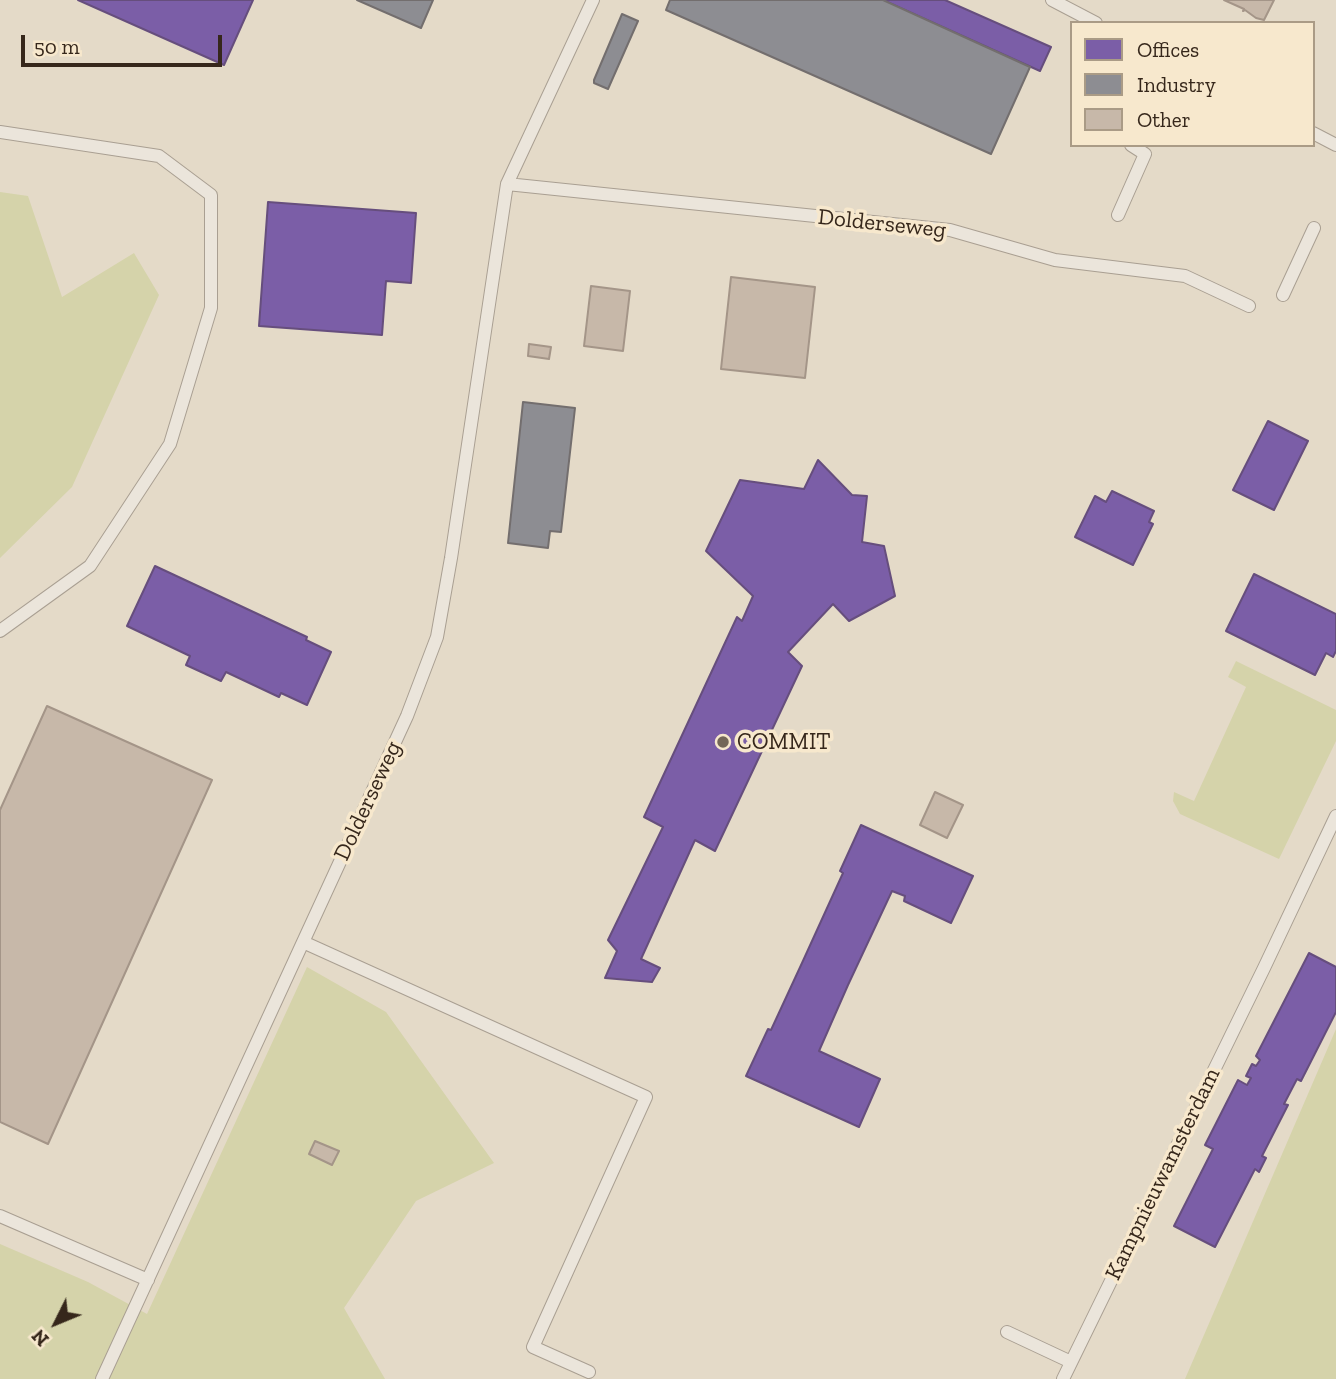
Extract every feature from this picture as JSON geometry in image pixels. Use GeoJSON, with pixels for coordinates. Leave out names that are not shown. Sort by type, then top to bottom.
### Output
{"type":"FeatureCollection","features":[{"type":"Feature","properties":{"kind":"lane","name":"Dolderseweg"},"geometry":{"type":"LineString","coordinates":[[102,1379],[407,716],[437,637],[506,184],[593,0]]}},
{"type":"Feature","properties":{"kind":"lane"},"geometry":{"type":"LineString","coordinates":[[1052,0],[1092,21]]}},
{"type":"Feature","properties":{"kind":"lane"},"geometry":{"type":"LineString","coordinates":[[0,132],[159,156],[211,195],[211,308],[170,444],[90,566],[0,631]]}},
{"type":"Feature","properties":{"kind":"lane"},"geometry":{"type":"LineString","coordinates":[[1315,134],[1336,145]]}},
{"type":"Feature","properties":{"kind":"lane"},"geometry":{"type":"LineString","coordinates":[[1118,215],[1145,154],[1134,147]]}},
{"type":"Feature","properties":{"kind":"lane","name":"Dolderseweg"},"geometry":{"type":"LineString","coordinates":[[506,184],[950,230],[1055,260],[1185,276],[1248,306]]}},
{"type":"Feature","properties":{"kind":"lane"},"geometry":{"type":"LineString","coordinates":[[1283,295],[1314,228]]}},
{"type":"Feature","properties":{"kind":"lane","name":"Kampnieuwamsterdam"},"geometry":{"type":"LineString","coordinates":[[1063,1379],[1336,816]]}},
{"type":"Feature","properties":{"kind":"lane"},"geometry":{"type":"LineString","coordinates":[[303,942],[646,1097],[533,1347],[589,1372]]}},
{"type":"Feature","properties":{"kind":"lane"},"geometry":{"type":"LineString","coordinates":[[0,1216],[148,1280]]}},
{"type":"Feature","properties":{"kind":"lane"},"geometry":{"type":"LineString","coordinates":[[1007,1332],[1071,1362]]}},
{"type":"Feature","properties":{"kind":"shaded area"},"geometry":{"type":"Polygon","coordinates":[[[0,192],[28,196],[62,297],[134,253],[159,295],[72,487],[0,558],[0,192]]]}},
{"type":"Feature","properties":{"kind":"shaded area"},"geometry":{"type":"Polygon","coordinates":[[[1236,661],[1336,710],[1336,741],[1279,859],[1180,814],[1173,801],[1174,792],[1194,801],[1246,687],[1228,677],[1236,661]]]}},
{"type":"Feature","properties":{"kind":"shaded area"},"geometry":{"type":"Polygon","coordinates":[[[307,967],[386,1012],[494,1163],[416,1201],[344,1308],[385,1379],[0,1379],[0,1244],[88,1282],[147,1314],[307,967]]]}},
{"type":"Feature","properties":{"kind":"shaded area"},"geometry":{"type":"Polygon","coordinates":[[[1336,1029],[1336,1379],[1185,1379],[1336,1029]]]}},
{"type":"Feature","properties":{"kind":"building: Offices"},"geometry":{"type":"Polygon","coordinates":[[[78,0],[253,0],[224,65],[78,0]]]}},
{"type":"Feature","properties":{"kind":"building: Offices"},"geometry":{"type":"Polygon","coordinates":[[[883,0],[945,0],[1051,47],[1040,71],[883,0]]]}},
{"type":"Feature","properties":{"kind":"building: Offices"},"geometry":{"type":"Polygon","coordinates":[[[268,202],[416,213],[411,283],[386,281],[382,335],[259,326],[268,202]]]}},
{"type":"Feature","properties":{"kind":"building: Offices"},"geometry":{"type":"Polygon","coordinates":[[[1268,421],[1308,441],[1274,510],[1233,490],[1268,421]]]}},
{"type":"Feature","properties":{"kind":"building: Offices","name":"COMMIT"},"geometry":{"type":"Polygon","coordinates":[[[818,460],[852,495],[867,496],[862,542],[884,546],[895,596],[849,621],[833,604],[788,652],[802,666],[715,851],[695,840],[641,959],[660,968],[652,982],[605,978],[617,951],[608,940],[663,827],[644,817],[737,617],[742,621],[753,596],[706,551],[740,480],[804,489],[818,460]]]}},
{"type":"Feature","properties":{"kind":"building: Offices"},"geometry":{"type":"Polygon","coordinates":[[[1112,491],[1154,511],[1149,522],[1153,524],[1133,565],[1075,537],[1095,496],[1106,502],[1112,491]]]}},
{"type":"Feature","properties":{"kind":"building: Offices"},"geometry":{"type":"Polygon","coordinates":[[[155,566],[307,637],[306,640],[331,652],[307,705],[281,693],[279,697],[226,672],[221,681],[186,665],[190,656],[127,626],[155,566]]]}},
{"type":"Feature","properties":{"kind":"building: Offices"},"geometry":{"type":"Polygon","coordinates":[[[1254,574],[1336,614],[1336,651],[1333,657],[1326,653],[1315,675],[1226,631],[1254,574]]]}},
{"type":"Feature","properties":{"kind":"building: Offices"},"geometry":{"type":"Polygon","coordinates":[[[861,825],[973,876],[951,923],[904,901],[905,896],[892,891],[848,985],[819,1051],[880,1079],[859,1127],[746,1076],[802,963],[843,873],[840,871],[861,825]]]}},
{"type":"Feature","properties":{"kind":"building: Offices"},"geometry":{"type":"Polygon","coordinates":[[[1309,953],[1336,967],[1336,1012],[1301,1081],[1297,1079],[1284,1104],[1288,1105],[1262,1156],[1266,1158],[1259,1172],[1255,1169],[1215,1247],[1174,1226],[1213,1149],[1205,1145],[1238,1080],[1247,1085],[1251,1078],[1246,1076],[1252,1064],[1256,1066],[1260,1060],[1256,1056],[1309,953]]]}},
{"type":"Feature","properties":{"kind":"building: Industry"},"geometry":{"type":"Polygon","coordinates":[[[357,0],[433,0],[421,28],[357,0]]]}},
{"type":"Feature","properties":{"kind":"building: Industry"},"geometry":{"type":"Polygon","coordinates":[[[670,0],[883,0],[1030,67],[991,154],[666,10],[670,0]]]}},
{"type":"Feature","properties":{"kind":"building: Industry"},"geometry":{"type":"Polygon","coordinates":[[[622,14],[638,21],[608,89],[594,83],[594,80],[622,14]]]}},
{"type":"Feature","properties":{"kind":"building: Industry"},"geometry":{"type":"Polygon","coordinates":[[[523,402],[575,408],[561,532],[550,531],[548,548],[508,543],[523,402]]]}},
{"type":"Feature","properties":{"kind":"building: Other"},"geometry":{"type":"Polygon","coordinates":[[[1224,0],[1274,0],[1264,20],[1224,0]]]}},
{"type":"Feature","properties":{"kind":"building: Other"},"geometry":{"type":"Polygon","coordinates":[[[731,277],[815,287],[805,378],[721,369],[731,277]]]}},
{"type":"Feature","properties":{"kind":"building: Other"},"geometry":{"type":"Polygon","coordinates":[[[591,286],[630,291],[623,351],[584,346],[591,286]]]}},
{"type":"Feature","properties":{"kind":"building: Other"},"geometry":{"type":"Polygon","coordinates":[[[529,344],[551,347],[549,359],[528,356],[529,344]]]}},
{"type":"Feature","properties":{"kind":"building: Other"},"geometry":{"type":"Polygon","coordinates":[[[47,706],[212,780],[48,1144],[0,1122],[0,810],[47,706]]]}},
{"type":"Feature","properties":{"kind":"building: Other"},"geometry":{"type":"Polygon","coordinates":[[[935,792],[963,805],[947,838],[920,825],[935,792]]]}},
{"type":"Feature","properties":{"kind":"building: Other"},"geometry":{"type":"Polygon","coordinates":[[[315,1141],[339,1151],[332,1165],[309,1154],[315,1141]]]}},
{"type":"Feature","properties":{"kind":"place","name":"COMMIT"},"geometry":{"type":"Point","coordinates":[723,742]}}]}
